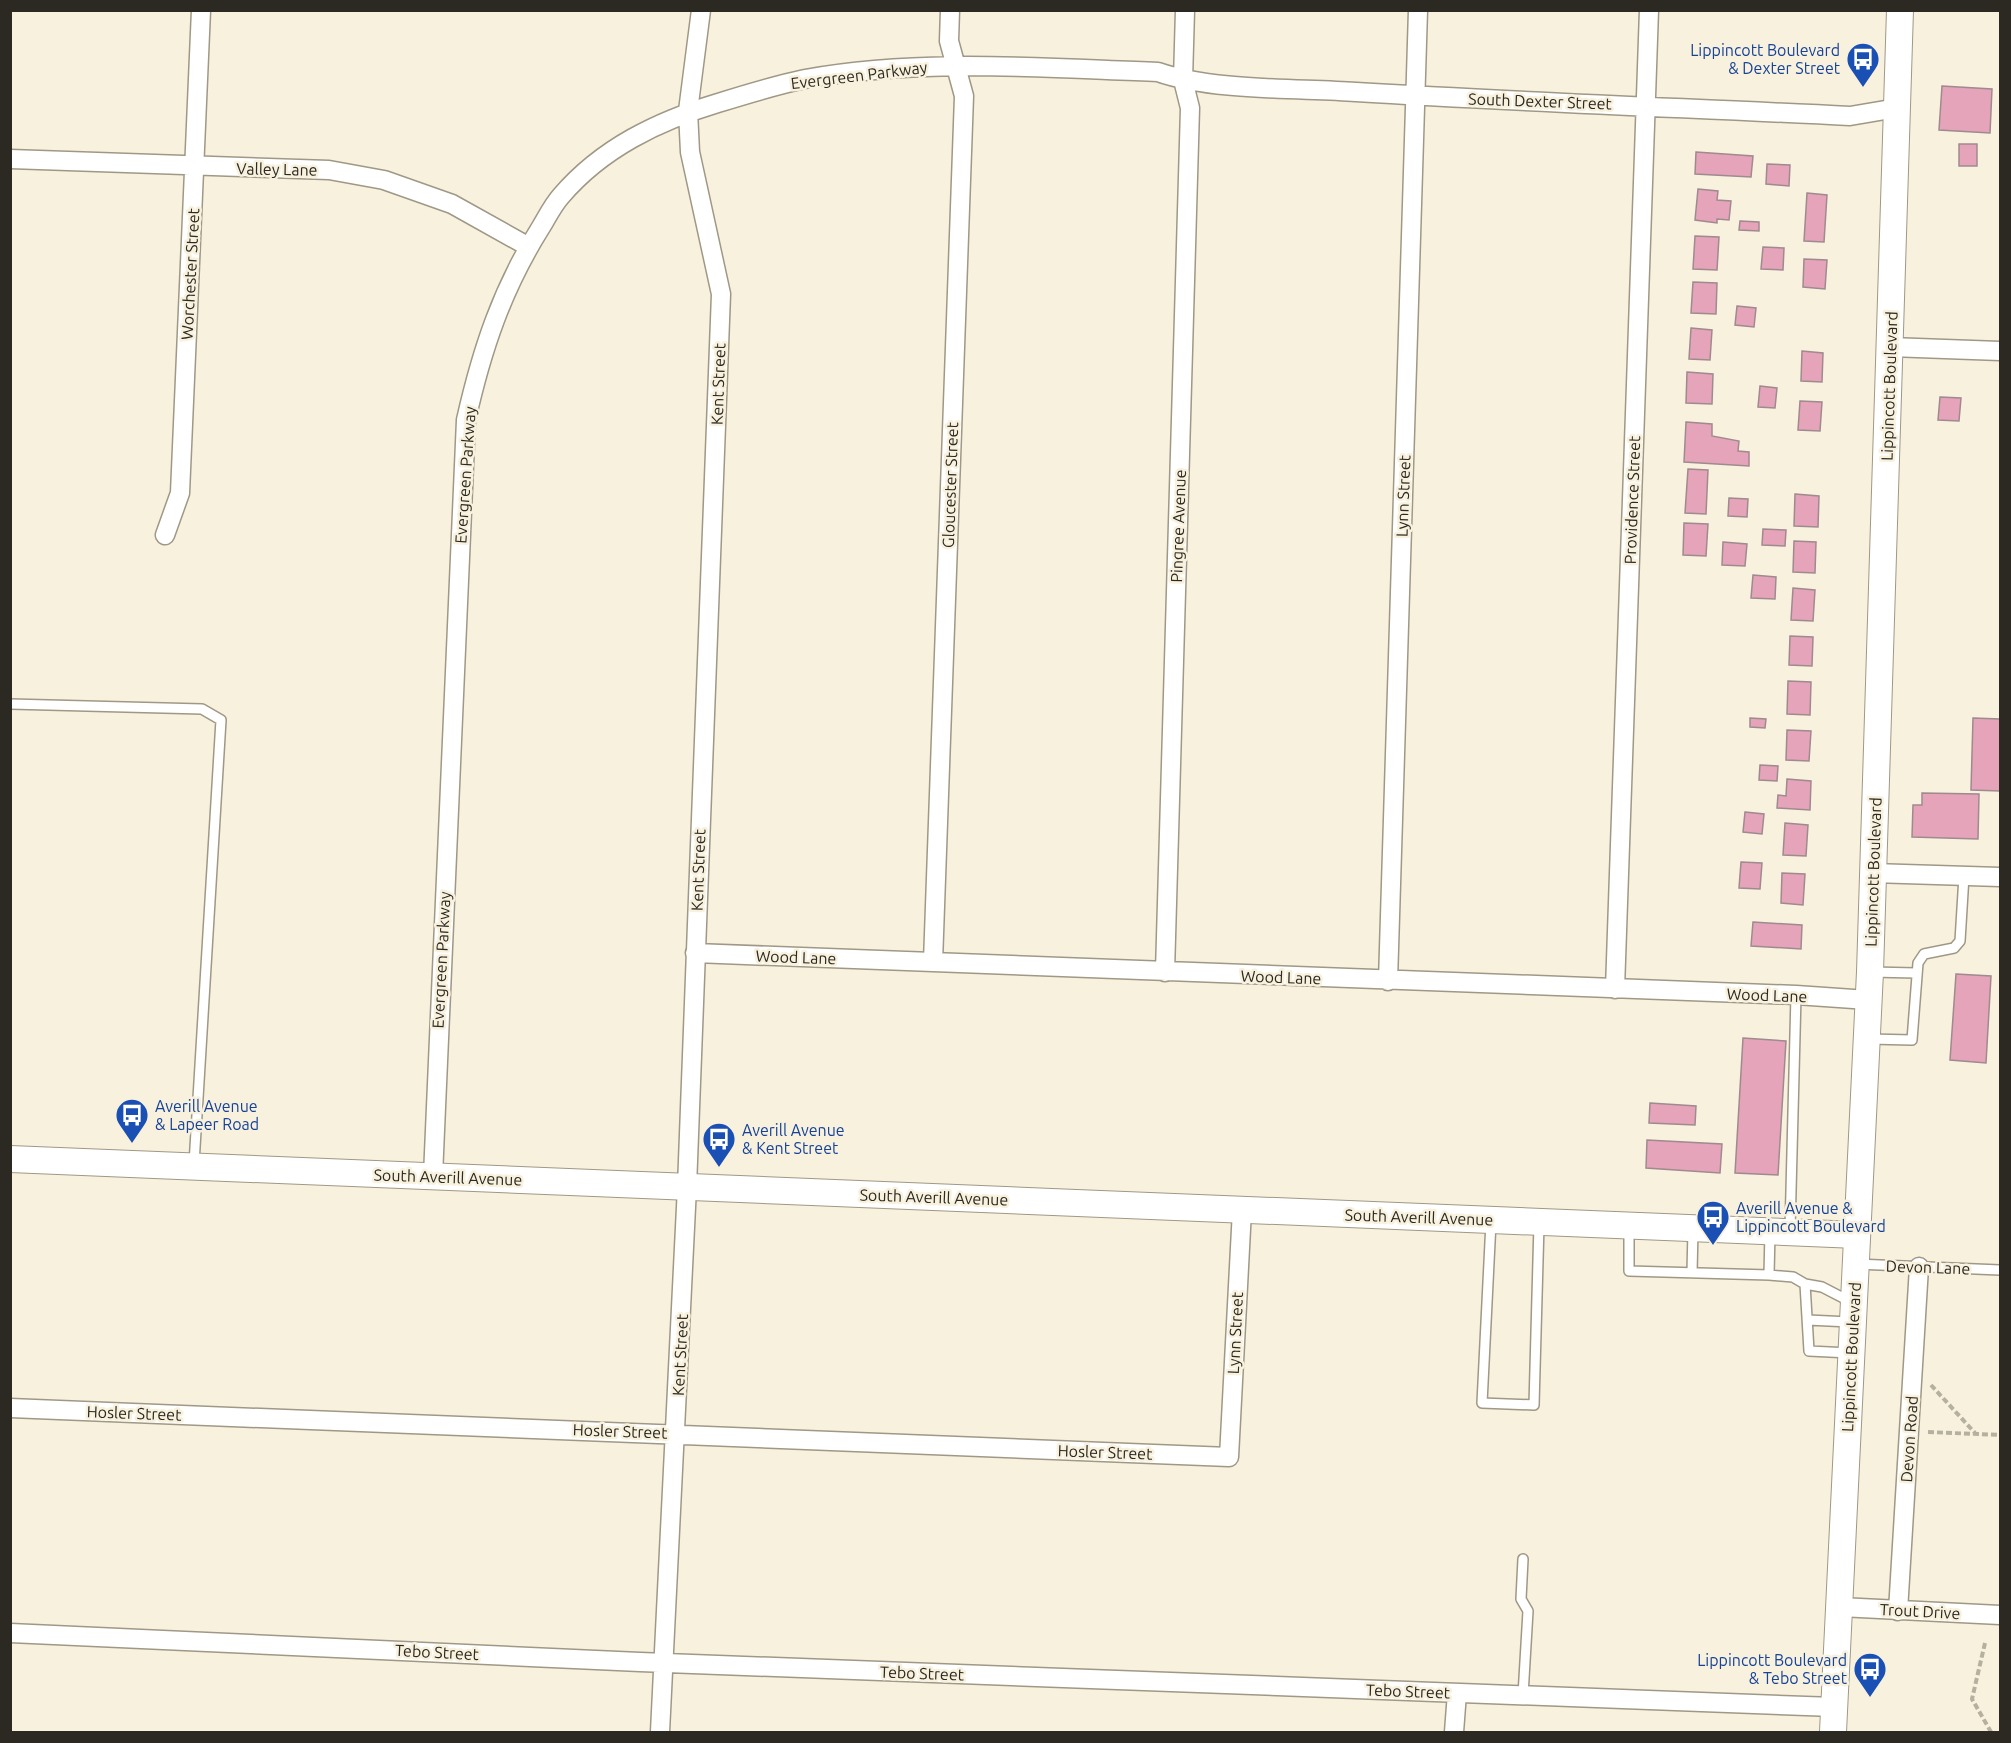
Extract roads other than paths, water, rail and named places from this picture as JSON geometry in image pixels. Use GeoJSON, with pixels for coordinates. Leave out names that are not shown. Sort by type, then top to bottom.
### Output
{"type":"FeatureCollection","features":[{"type":"Feature","properties":{"kind":"street","name":"Worchester Street"},"geometry":{"type":"LineString","coordinates":[[165,535],[180,493],[201,10]]}},
{"type":"Feature","properties":{"kind":"street","name":"Kent Street"},"geometry":{"type":"LineString","coordinates":[[660,1732],[687,1187],[721,294],[690,152],[688,111],[701,10]]}},
{"type":"Feature","properties":{"kind":"street","name":"Gloucester Street"},"geometry":{"type":"LineString","coordinates":[[933,962],[964,96],[949,41],[950,10]]}},
{"type":"Feature","properties":{"kind":"street"},"geometry":{"type":"LineString","coordinates":[[1183,80],[1185,10]]}},
{"type":"Feature","properties":{"kind":"street","name":"Lynn Street"},"geometry":{"type":"LineString","coordinates":[[1388,981],[1418,10]]}},
{"type":"Feature","properties":{"kind":"street","name":"Providence Street"},"geometry":{"type":"LineString","coordinates":[[1615,989],[1648,10]]}},
{"type":"Feature","properties":{"kind":"street","name":"Lippincott Boulevard"},"geometry":{"type":"LineString","coordinates":[[1833,1732],[1870,972],[1900,10]]}},
{"type":"Feature","properties":{"kind":"street","name":"Evergreen Parkway"},"geometry":{"type":"LineString","coordinates":[[433,1176],[466,420],[480,358],[496,315],[529,247],[560,197],[604,153],[688,111],[807,79],[955,65],[1158,72],[1183,80]]}},
{"type":"Feature","properties":{"kind":"street","name":"South Dexter Street"},"geometry":{"type":"LineString","coordinates":[[1183,80],[1415,96],[1850,116],[1897,108]]}},
{"type":"Feature","properties":{"kind":"street","name":"Pingree Avenue"},"geometry":{"type":"LineString","coordinates":[[1165,972],[1190,108],[1183,80]]}},
{"type":"Feature","properties":{"kind":"street","name":"Valley Lane"},"geometry":{"type":"LineString","coordinates":[[10,159],[329,170],[384,180],[452,204],[529,247]]}},
{"type":"Feature","properties":{"kind":"street"},"geometry":{"type":"LineString","coordinates":[[1890,347],[2001,351]]}},
{"type":"Feature","properties":{"kind":"street"},"geometry":{"type":"LineString","coordinates":[[1872,873],[2001,877]]}},
{"type":"Feature","properties":{"kind":"street","name":"Wood Lane"},"geometry":{"type":"LineString","coordinates":[[695,953],[1796,995],[1868,1000]]}},
{"type":"Feature","properties":{"kind":"street","name":"South Averill Avenue"},"geometry":{"type":"LineString","coordinates":[[10,1159],[1857,1235]]}},
{"type":"Feature","properties":{"kind":"street","name":"Lynn Street"},"geometry":{"type":"LineString","coordinates":[[1229,1457],[1242,1210]]}},
{"type":"Feature","properties":{"kind":"street","name":"Devon Road"},"geometry":{"type":"LineString","coordinates":[[1898,1611],[1919,1267]]}},
{"type":"Feature","properties":{"kind":"street","name":"Hosler Street"},"geometry":{"type":"LineString","coordinates":[[10,1408],[1229,1457]]}},
{"type":"Feature","properties":{"kind":"street","name":"Trout Drive"},"geometry":{"type":"LineString","coordinates":[[1840,1607],[2001,1615]]}},
{"type":"Feature","properties":{"kind":"street","name":"Tebo Street"},"geometry":{"type":"LineString","coordinates":[[10,1633],[663,1663],[1834,1707]]}},
{"type":"Feature","properties":{"kind":"street"},"geometry":{"type":"LineString","coordinates":[[1454,1732],[1457,1693]]}},
{"type":"Feature","properties":{"kind":"lane"},"geometry":{"type":"LineString","coordinates":[[10,704],[202,710],[220,720],[194,1166]]}},
{"type":"Feature","properties":{"kind":"lane"},"geometry":{"type":"LineString","coordinates":[[1866,1039],[1912,1040],[1918,963],[1924,954],[1954,948],[1960,941],[1964,876]]}},
{"type":"Feature","properties":{"kind":"lane"},"geometry":{"type":"LineString","coordinates":[[1870,972],[1916,973]]}},
{"type":"Feature","properties":{"kind":"lane"},"geometry":{"type":"LineString","coordinates":[[1769,1275],[1780,1232],[1796,995]]}},
{"type":"Feature","properties":{"kind":"lane"},"geometry":{"type":"LineString","coordinates":[[1492,1220],[1482,1402],[1534,1405],[1539,1222]]}},
{"type":"Feature","properties":{"kind":"lane"},"geometry":{"type":"LineString","coordinates":[[1629,1226],[1629,1271],[1793,1276],[1805,1284],[1822,1287],[1852,1313]]}},
{"type":"Feature","properties":{"kind":"lane"},"geometry":{"type":"LineString","coordinates":[[1692,1273],[1693,1228]]}},
{"type":"Feature","properties":{"kind":"lane","name":"Devon Lane"},"geometry":{"type":"LineString","coordinates":[[1855,1264],[2001,1270]]}},
{"type":"Feature","properties":{"kind":"lane"},"geometry":{"type":"LineString","coordinates":[[1805,1284],[1809,1351],[1850,1353]]}},
{"type":"Feature","properties":{"kind":"lane"},"geometry":{"type":"LineString","coordinates":[[1808,1320],[1852,1313]]}},
{"type":"Feature","properties":{"kind":"lane"},"geometry":{"type":"LineString","coordinates":[[1523,1560],[1521,1599],[1528,1611],[1523,1695]]}},
{"type":"Feature","properties":{"kind":"place","name":"Lippincott Boulevard & Dexter Street"},"geometry":{"type":"Point","coordinates":[1863,88]}},
{"type":"Feature","properties":{"kind":"place","name":"Averill Avenue & Lapeer Road"},"geometry":{"type":"Point","coordinates":[132,1144]}},
{"type":"Feature","properties":{"kind":"place","name":"Averill Avenue & Kent Street"},"geometry":{"type":"Point","coordinates":[719,1168]}},
{"type":"Feature","properties":{"kind":"place","name":"Averill Avenue & Lippincott Boulevard"},"geometry":{"type":"Point","coordinates":[1713,1246]}},
{"type":"Feature","properties":{"kind":"place","name":"Lippincott Boulevard & Tebo Street"},"geometry":{"type":"Point","coordinates":[1870,1698]}}]}
